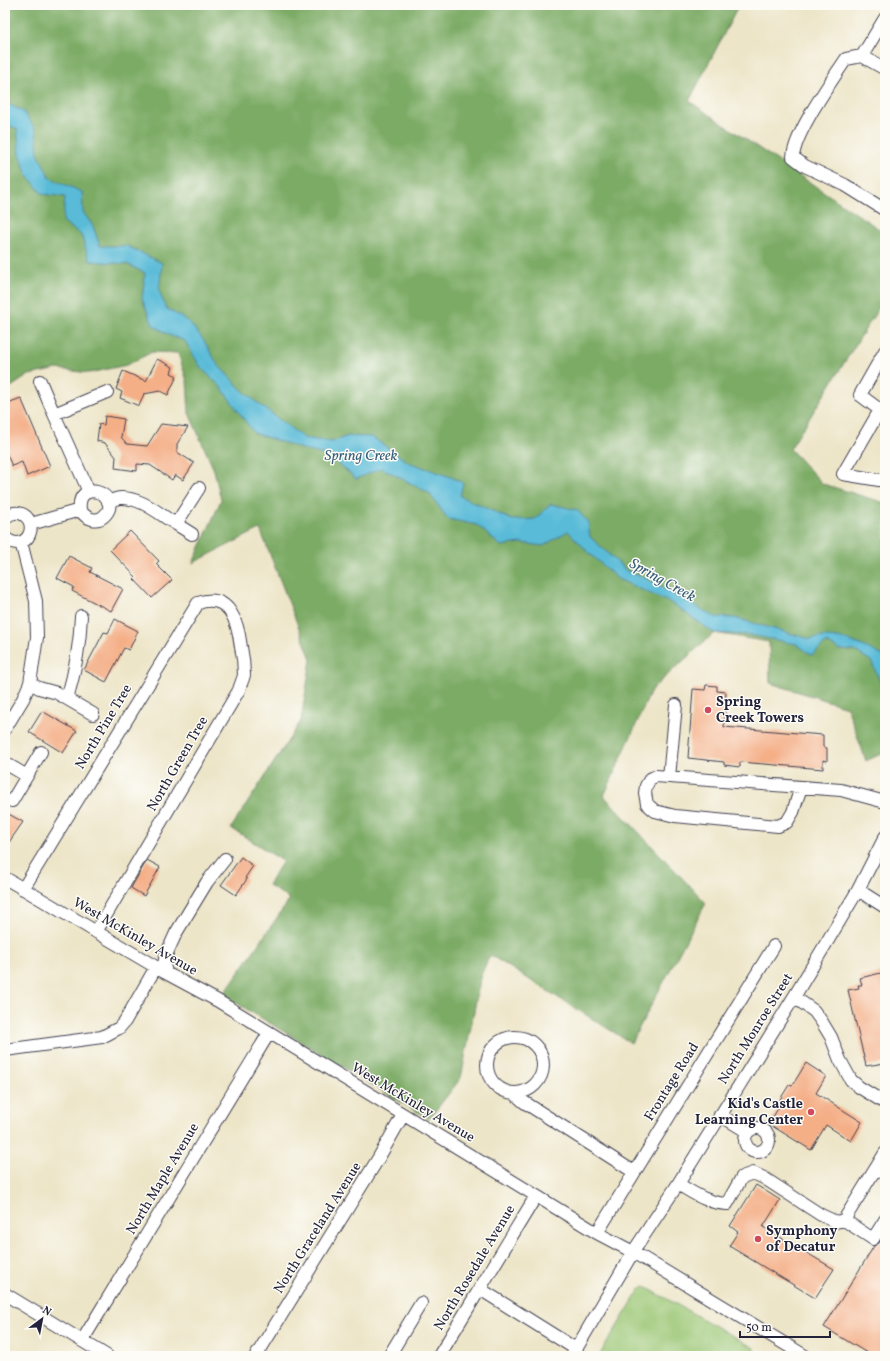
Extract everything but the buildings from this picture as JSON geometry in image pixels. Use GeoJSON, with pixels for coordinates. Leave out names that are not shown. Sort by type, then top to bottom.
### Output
{"type":"FeatureCollection","features":[{"type":"Feature","properties":{"kind":"street"},"geometry":{"type":"LineString","coordinates":[[862,56],[885,18]]}},
{"type":"Feature","properties":{"kind":"street"},"geometry":{"type":"LineString","coordinates":[[885,69],[862,56],[846,59],[806,122],[793,148],[793,157],[805,166],[845,185],[885,210]]}},
{"type":"Feature","properties":{"kind":"street"},"geometry":{"type":"LineString","coordinates":[[885,351],[860,395],[880,410],[843,474],[885,481]]}},
{"type":"Feature","properties":{"kind":"street"},"geometry":{"type":"LineString","coordinates":[[40,381],[89,492]]}},
{"type":"Feature","properties":{"kind":"street"},"geometry":{"type":"LineString","coordinates":[[54,414],[107,392]]}},
{"type":"Feature","properties":{"kind":"street"},"geometry":{"type":"LineString","coordinates":[[176,524],[199,488]]}},
{"type":"Feature","properties":{"kind":"street"},"geometry":{"type":"LineString","coordinates":[[89,492],[99,492],[108,502],[109,507],[105,515],[96,520],[87,518],[80,510],[82,497],[89,492]]}},
{"type":"Feature","properties":{"kind":"street"},"geometry":{"type":"LineString","coordinates":[[108,502],[119,498],[133,499],[192,534]]}},
{"type":"Feature","properties":{"kind":"street"},"geometry":{"type":"LineString","coordinates":[[31,524],[80,510]]}},
{"type":"Feature","properties":{"kind":"street"},"geometry":{"type":"LineString","coordinates":[[5,518],[11,513],[21,513],[31,524],[30,534],[21,542],[14,543],[5,538]]}},
{"type":"Feature","properties":{"kind":"street"},"geometry":{"type":"LineString","coordinates":[[5,730],[24,699],[30,683],[34,659],[37,620],[34,594],[21,542]]}},
{"type":"Feature","properties":{"kind":"street","name":"North Pine Tree"},"geometry":{"type":"LineString","coordinates":[[23,889],[198,603],[206,600],[214,600],[223,605]]}},
{"type":"Feature","properties":{"kind":"street","name":"North Green Tree"},"geometry":{"type":"LineString","coordinates":[[96,932],[239,690],[244,676],[239,630],[232,613],[223,605]]}},
{"type":"Feature","properties":{"kind":"street"},"geometry":{"type":"LineString","coordinates":[[67,699],[80,641],[81,616]]}},
{"type":"Feature","properties":{"kind":"street"},"geometry":{"type":"LineString","coordinates":[[30,683],[57,693],[93,714]]}},
{"type":"Feature","properties":{"kind":"street"},"geometry":{"type":"LineString","coordinates":[[669,777],[676,705]]}},
{"type":"Feature","properties":{"kind":"street"},"geometry":{"type":"LineString","coordinates":[[12,801],[41,752]]}},
{"type":"Feature","properties":{"kind":"street"},"geometry":{"type":"LineString","coordinates":[[5,763],[27,776]]}},
{"type":"Feature","properties":{"kind":"street"},"geometry":{"type":"LineString","coordinates":[[801,787],[793,812],[787,822],[778,826],[675,816],[655,811],[647,804],[645,793],[646,786],[650,779],[656,776],[841,790],[885,802]]}},
{"type":"Feature","properties":{"kind":"street","name":"North Monroe Street"},"geometry":{"type":"LineString","coordinates":[[574,1353],[633,1252],[678,1184],[858,890],[885,837]]}},
{"type":"Feature","properties":{"kind":"street"},"geometry":{"type":"LineString","coordinates":[[5,1050],[102,1037],[119,1028],[161,970],[176,933],[207,882],[225,858]]}},
{"type":"Feature","properties":{"kind":"street","name":"West McKinley Avenue"},"geometry":{"type":"LineString","coordinates":[[5,878],[161,970],[218,1001],[536,1196],[633,1252],[805,1356]]}},
{"type":"Feature","properties":{"kind":"street"},"geometry":{"type":"LineString","coordinates":[[858,890],[885,907]]}},
{"type":"Feature","properties":{"kind":"street","name":"Frontage Road"},"geometry":{"type":"LineString","coordinates":[[598,1233],[774,946]]}},
{"type":"Feature","properties":{"kind":"street"},"geometry":{"type":"LineString","coordinates":[[794,996],[814,1011],[818,1016],[831,1037],[840,1060],[851,1080],[885,1103]]}},
{"type":"Feature","properties":{"kind":"street","name":"North Maple Avenue"},"geometry":{"type":"LineString","coordinates":[[82,1341],[270,1033]]}},
{"type":"Feature","properties":{"kind":"street"},"geometry":{"type":"LineString","coordinates":[[514,1093],[530,1089],[541,1075],[543,1066],[538,1049],[523,1039],[514,1037],[505,1039],[490,1051],[487,1060],[487,1069],[490,1078],[496,1086],[504,1091],[514,1093],[524,1102],[634,1172]]}},
{"type":"Feature","properties":{"kind":"street"},"geometry":{"type":"LineString","coordinates":[[871,1094],[885,1092]]}},
{"type":"Feature","properties":{"kind":"street","name":"North Graceland Avenue"},"geometry":{"type":"LineString","coordinates":[[256,1356],[403,1115]]}},
{"type":"Feature","properties":{"kind":"street"},"geometry":{"type":"LineString","coordinates":[[720,1115],[748,1132]]}},
{"type":"Feature","properties":{"kind":"street"},"geometry":{"type":"LineString","coordinates":[[678,1184],[715,1203],[727,1204],[742,1177],[753,1174],[764,1178],[821,1215],[836,1222],[844,1220],[880,1171],[885,1153]]}},
{"type":"Feature","properties":{"kind":"street","name":"North Rosedale Avenue"},"geometry":{"type":"LineString","coordinates":[[439,1356],[536,1196]]}},
{"type":"Feature","properties":{"kind":"street"},"geometry":{"type":"LineString","coordinates":[[844,1220],[873,1240],[885,1220]]}},
{"type":"Feature","properties":{"kind":"street"},"geometry":{"type":"LineString","coordinates":[[480,1289],[574,1353]]}},
{"type":"Feature","properties":{"kind":"street"},"geometry":{"type":"LineString","coordinates":[[5,1294],[107,1356]]}},
{"type":"Feature","properties":{"kind":"street"},"geometry":{"type":"LineString","coordinates":[[389,1356],[421,1303]]}},
{"type":"Feature","properties":{"kind":"green space"},"geometry":{"type":"Polygon","coordinates":[[[5,5],[739,5],[689,101],[885,233],[885,298],[790,449],[823,484],[885,503],[885,752],[866,761],[847,707],[770,683],[769,642],[714,633],[652,689],[604,796],[706,903],[631,1043],[490,955],[481,975],[461,1078],[429,1119],[223,995],[290,899],[268,885],[283,861],[231,828],[301,721],[311,659],[260,529],[193,563],[221,500],[214,470],[189,413],[187,381],[178,353],[152,352],[127,365],[89,373],[57,369],[29,375],[5,391],[5,5]]]}},
{"type":"Feature","properties":{"kind":"green space"},"geometry":{"type":"Polygon","coordinates":[[[644,1286],[754,1348],[753,1356],[599,1356],[640,1289],[644,1286]]]}},
{"type":"Feature","properties":{"kind":"water","name":"Spring Creek"},"geometry":{"type":"Polygon","coordinates":[[[5,103],[23,111],[36,130],[38,154],[50,178],[82,192],[83,212],[93,226],[100,246],[127,246],[162,263],[159,291],[166,308],[189,322],[204,341],[218,365],[242,390],[304,438],[332,442],[348,436],[372,437],[408,462],[451,477],[463,483],[460,496],[512,520],[535,519],[551,504],[577,510],[588,522],[590,537],[627,571],[647,579],[715,617],[735,618],[810,639],[820,637],[839,638],[868,648],[885,657],[885,689],[883,688],[871,661],[855,651],[840,650],[826,643],[812,655],[796,644],[751,635],[714,633],[673,604],[618,579],[590,554],[568,531],[543,546],[521,543],[501,546],[477,525],[448,519],[429,493],[382,468],[356,479],[330,456],[308,451],[254,433],[220,386],[201,368],[185,341],[169,335],[153,325],[142,299],[145,273],[127,264],[90,261],[81,235],[63,221],[65,197],[42,194],[26,173],[20,154],[17,129],[5,123],[5,103]]]}},
{"type":"Feature","properties":{"kind":"place","name":"Spring Creek Towers"},"geometry":{"type":"Point","coordinates":[708,710]}},
{"type":"Feature","properties":{"kind":"place","name":"Kid's Castle Learning Center"},"geometry":{"type":"Point","coordinates":[811,1112]}},
{"type":"Feature","properties":{"kind":"place","name":"Symphony of Decatur"},"geometry":{"type":"Point","coordinates":[758,1239]}}]}
